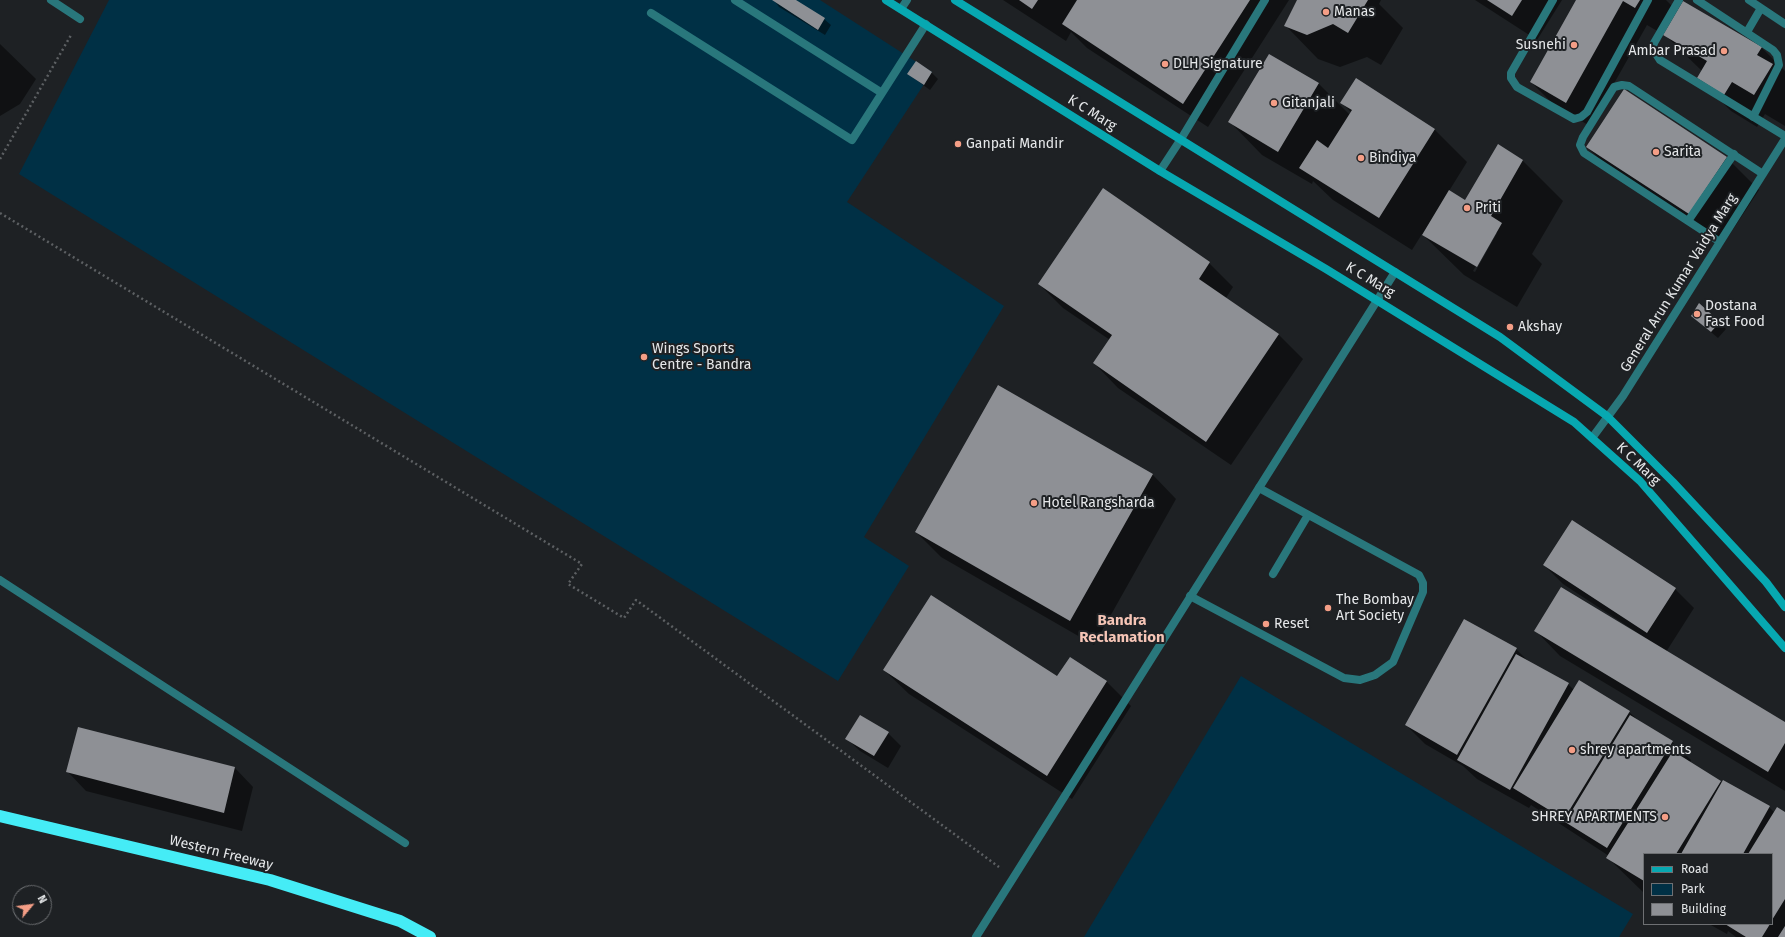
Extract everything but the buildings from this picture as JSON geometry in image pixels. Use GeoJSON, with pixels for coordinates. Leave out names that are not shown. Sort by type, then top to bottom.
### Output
{"type":"FeatureCollection","features":[{"type":"Feature","properties":{"kind":"highway","name":"Western Freeway"},"geometry":{"type":"LineString","coordinates":[[0,816],[270,880],[400,921],[430,937]]}},
{"type":"Feature","properties":{"kind":"main road","name":"K C Marg"},"geometry":{"type":"LineString","coordinates":[[886,0],[1160,171],[1377,300],[1574,422],[1640,481],[1785,648]]}},
{"type":"Feature","properties":{"kind":"main road","name":"K C Marg"},"geometry":{"type":"LineString","coordinates":[[955,0],[1500,337],[1607,416],[1673,482],[1766,582],[1785,607]]}},
{"type":"Feature","properties":{"kind":"street"},"geometry":{"type":"LineString","coordinates":[[52,0],[80,19]]}},
{"type":"Feature","properties":{"kind":"street"},"geometry":{"type":"LineString","coordinates":[[735,0],[882,93]]}},
{"type":"Feature","properties":{"kind":"street"},"geometry":{"type":"LineString","coordinates":[[901,8],[906,0]]}},
{"type":"Feature","properties":{"kind":"street"},"geometry":{"type":"LineString","coordinates":[[1160,171],[1265,0]]}},
{"type":"Feature","properties":{"kind":"street"},"geometry":{"type":"LineString","coordinates":[[1553,0],[1511,73],[1511,78],[1517,87],[1574,119],[1581,118],[1587,112],[1648,0]]}},
{"type":"Feature","properties":{"kind":"street"},"geometry":{"type":"LineString","coordinates":[[1679,0],[1654,42],[1653,49],[1656,54],[1664,64],[1785,136]]}},
{"type":"Feature","properties":{"kind":"street"},"geometry":{"type":"LineString","coordinates":[[1697,0],[1773,50],[1779,62],[1779,65],[1753,117]]}},
{"type":"Feature","properties":{"kind":"street"},"geometry":{"type":"LineString","coordinates":[[1749,0],[1785,24]]}},
{"type":"Feature","properties":{"kind":"street"},"geometry":{"type":"LineString","coordinates":[[1746,32],[1761,8]]}},
{"type":"Feature","properties":{"kind":"street"},"geometry":{"type":"LineString","coordinates":[[651,13],[852,140],[926,24]]}},
{"type":"Feature","properties":{"kind":"street"},"geometry":{"type":"LineString","coordinates":[[1720,242],[1584,153],[1580,145],[1583,137],[1614,87],[1622,85],[1629,86],[1763,174]]}},
{"type":"Feature","properties":{"kind":"street","name":"General Arun Kumar Vaidya Marg"},"geometry":{"type":"LineString","coordinates":[[1592,438],[1623,396],[1785,139]]}},
{"type":"Feature","properties":{"kind":"street"},"geometry":{"type":"LineString","coordinates":[[1688,221],[1734,154]]}},
{"type":"Feature","properties":{"kind":"street"},"geometry":{"type":"LineString","coordinates":[[976,937],[1395,272]]}},
{"type":"Feature","properties":{"kind":"street"},"geometry":{"type":"LineString","coordinates":[[1190,596],[1344,678],[1360,680],[1375,675],[1393,662],[1423,592],[1423,583],[1419,575],[1259,488]]}},
{"type":"Feature","properties":{"kind":"street"},"geometry":{"type":"LineString","coordinates":[[1272,574],[1308,515]]}},
{"type":"Feature","properties":{"kind":"street"},"geometry":{"type":"LineString","coordinates":[[0,580],[406,843]]}},
{"type":"Feature","properties":{"kind":"path"},"geometry":{"type":"LineString","coordinates":[[0,159],[80,19]]}},
{"type":"Feature","properties":{"kind":"path"},"geometry":{"type":"LineString","coordinates":[[0,212],[582,564],[568,584],[624,618],[636,600],[1013,878]]}},
{"type":"Feature","properties":{"kind":"green space","name":"Wings Sports Centre - Bandra"},"geometry":{"type":"Polygon","coordinates":[[[109,0],[820,0],[932,72],[847,202],[1004,306],[864,537],[909,566],[838,681],[19,174],[109,0]]]}},
{"type":"Feature","properties":{"kind":"green space"},"geometry":{"type":"Polygon","coordinates":[[[1241,676],[1633,914],[1619,937],[1084,937],[1241,676]]]}},
{"type":"Feature","properties":{"kind":"place","name":"Manas"},"geometry":{"type":"Point","coordinates":[1326,12]}},
{"type":"Feature","properties":{"kind":"place","name":"Susnehi"},"geometry":{"type":"Point","coordinates":[1574,45]}},
{"type":"Feature","properties":{"kind":"place","name":"Ambar Prasad"},"geometry":{"type":"Point","coordinates":[1724,51]}},
{"type":"Feature","properties":{"kind":"place","name":"DLH Signature"},"geometry":{"type":"Point","coordinates":[1165,64]}},
{"type":"Feature","properties":{"kind":"place","name":"Gitanjali"},"geometry":{"type":"Point","coordinates":[1274,103]}},
{"type":"Feature","properties":{"kind":"place","name":"Ganpati Mandir"},"geometry":{"type":"Point","coordinates":[958,144]}},
{"type":"Feature","properties":{"kind":"place","name":"Sarita"},"geometry":{"type":"Point","coordinates":[1656,152]}},
{"type":"Feature","properties":{"kind":"place","name":"Bindiya"},"geometry":{"type":"Point","coordinates":[1361,158]}},
{"type":"Feature","properties":{"kind":"place","name":"Priti"},"geometry":{"type":"Point","coordinates":[1467,208]}},
{"type":"Feature","properties":{"kind":"place","name":"Dostana Fast Food"},"geometry":{"type":"Point","coordinates":[1697,314]}},
{"type":"Feature","properties":{"kind":"place","name":"Akshay"},"geometry":{"type":"Point","coordinates":[1510,327]}},
{"type":"Feature","properties":{"kind":"place","name":"Wings Sports Centre - Bandra"},"geometry":{"type":"Point","coordinates":[644,357]}},
{"type":"Feature","properties":{"kind":"place","name":"Hotel Rangsharda"},"geometry":{"type":"Point","coordinates":[1034,503]}},
{"type":"Feature","properties":{"kind":"place","name":"The Bombay Art Society"},"geometry":{"type":"Point","coordinates":[1328,608]}},
{"type":"Feature","properties":{"kind":"place","name":"Reset"},"geometry":{"type":"Point","coordinates":[1266,624]}},
{"type":"Feature","properties":{"kind":"place","name":"shrey apartments"},"geometry":{"type":"Point","coordinates":[1572,750]}},
{"type":"Feature","properties":{"kind":"place","name":"SHREY APARTMENTS"},"geometry":{"type":"Point","coordinates":[1665,817]}},
{"type":"Feature","properties":{"kind":"district","name":"Bandra Reclamation"},"geometry":{"type":"Point","coordinates":[1122,630]}}]}
